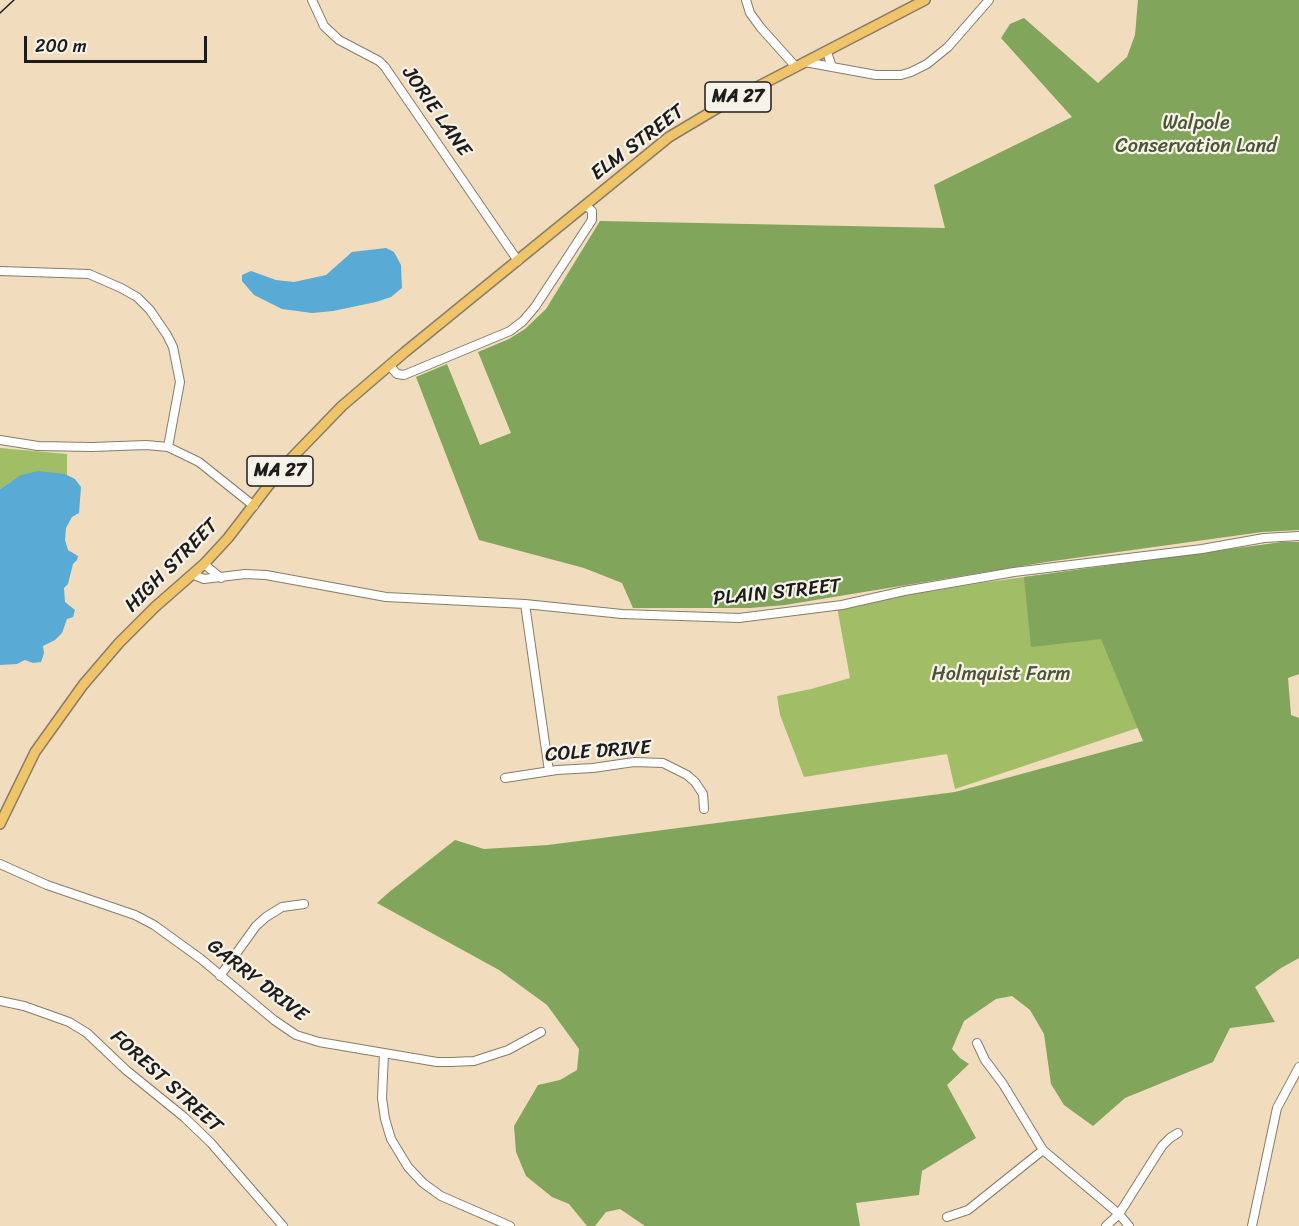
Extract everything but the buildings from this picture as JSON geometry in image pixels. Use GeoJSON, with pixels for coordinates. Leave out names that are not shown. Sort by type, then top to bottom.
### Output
{"type":"FeatureCollection","features":[{"type":"Feature","properties":{"kind":"main road","name":"ELM STREET"},"geometry":{"type":"LineString","coordinates":[[568,220],[669,137],[726,103],[925,0]]}},
{"type":"Feature","properties":{"kind":"main road","name":"HIGH STREET"},"geometry":{"type":"LineString","coordinates":[[0,824],[35,752],[83,685],[155,607],[194,575],[254,506],[282,468],[322,424],[388,365],[568,220]]}},
{"type":"Feature","properties":{"kind":"street","name":"JORIE LANE"},"geometry":{"type":"LineString","coordinates":[[312,0],[324,26],[339,40],[379,61],[385,67],[518,261]]}},
{"type":"Feature","properties":{"kind":"street"},"geometry":{"type":"LineString","coordinates":[[746,0],[750,14],[761,28],[801,65],[832,66],[876,75],[901,75],[927,64],[948,47],[989,0]]}},
{"type":"Feature","properties":{"kind":"street"},"geometry":{"type":"LineString","coordinates":[[827,52],[832,66]]}},
{"type":"Feature","properties":{"kind":"street"},"geometry":{"type":"LineString","coordinates":[[388,365],[397,374],[404,375],[501,335],[523,321],[536,307],[592,220],[592,211],[585,205]]}},
{"type":"Feature","properties":{"kind":"street"},"geometry":{"type":"LineString","coordinates":[[0,271],[89,274],[129,292],[150,310],[173,347],[180,382],[168,447]]}},
{"type":"Feature","properties":{"kind":"street"},"geometry":{"type":"LineString","coordinates":[[0,440],[38,446],[168,447],[199,462],[254,506]]}},
{"type":"Feature","properties":{"kind":"street","name":"PLAIN STREET"},"geometry":{"type":"LineString","coordinates":[[194,575],[204,579],[245,574],[266,575],[386,597],[525,604],[622,614],[739,618],[842,605],[904,591],[1014,572],[1202,549],[1264,538],[1299,536]]}},
{"type":"Feature","properties":{"kind":"street"},"geometry":{"type":"LineString","coordinates":[[204,564],[221,578]]}},
{"type":"Feature","properties":{"kind":"street"},"geometry":{"type":"LineString","coordinates":[[525,604],[549,771]]}},
{"type":"Feature","properties":{"kind":"street","name":"COLE DRIVE"},"geometry":{"type":"LineString","coordinates":[[505,778],[633,762],[663,764],[687,775],[695,782],[703,794],[704,809]]}},
{"type":"Feature","properties":{"kind":"street","name":"GARRY DRIVE"},"geometry":{"type":"LineString","coordinates":[[0,864],[47,885],[135,915],[167,933],[274,1020],[296,1035],[319,1042],[437,1062],[474,1060],[508,1050],[541,1032]]}},
{"type":"Feature","properties":{"kind":"street"},"geometry":{"type":"LineString","coordinates":[[220,976],[256,926],[286,905],[304,904]]}},
{"type":"Feature","properties":{"kind":"street","name":"FOREST STREET"},"geometry":{"type":"LineString","coordinates":[[0,1001],[24,1006],[69,1022],[87,1034],[211,1143],[283,1226]]}},
{"type":"Feature","properties":{"kind":"street"},"geometry":{"type":"LineString","coordinates":[[977,1043],[985,1060],[1003,1084],[1043,1150],[1119,1214],[1129,1226]]}},
{"type":"Feature","properties":{"kind":"street"},"geometry":{"type":"LineString","coordinates":[[384,1054],[382,1098],[384,1119],[391,1139],[408,1167],[423,1183],[441,1196],[510,1226]]}},
{"type":"Feature","properties":{"kind":"street"},"geometry":{"type":"LineString","coordinates":[[1252,1226],[1277,1108],[1299,1067]]}},
{"type":"Feature","properties":{"kind":"street"},"geometry":{"type":"LineString","coordinates":[[1106,1226],[1119,1214],[1162,1146],[1178,1133]]}},
{"type":"Feature","properties":{"kind":"street"},"geometry":{"type":"LineString","coordinates":[[947,1217],[968,1210],[1043,1150]]}},
{"type":"Feature","properties":{"kind":"green space","name":"Walpole Conservation Land"},"geometry":{"type":"Polygon","coordinates":[[[1138,0],[1299,0],[1299,530],[1262,532],[1046,562],[785,605],[750,608],[633,608],[622,583],[584,568],[479,540],[416,377],[447,364],[480,445],[511,433],[478,352],[509,339],[525,329],[546,309],[600,221],[945,228],[934,185],[1072,117],[1001,38],[1010,24],[1024,18],[1098,83],[1127,57],[1135,35],[1138,0]]]}},
{"type":"Feature","properties":{"kind":"green space"},"geometry":{"type":"Polygon","coordinates":[[[0,448],[67,454],[67,476],[65,474],[12,481],[0,489],[0,448]]]}},
{"type":"Feature","properties":{"kind":"green space","name":"Holmquist Farm"},"geometry":{"type":"Polygon","coordinates":[[[1283,542],[1299,542],[1299,674],[955,789],[947,754],[804,777],[780,715],[777,696],[850,678],[837,607],[980,583],[1283,542]]]}},
{"type":"Feature","properties":{"kind":"green space"},"geometry":{"type":"Polygon","coordinates":[[[1283,542],[1299,542],[1299,674],[1288,678],[1291,715],[1299,718],[1299,958],[1255,987],[1275,1022],[1230,1028],[1213,1062],[1125,1098],[1093,1126],[1064,1105],[1051,1084],[1044,1034],[1030,1010],[1012,996],[996,999],[964,1021],[952,1049],[969,1064],[947,1085],[976,1138],[922,1171],[919,1195],[856,1203],[860,1226],[645,1226],[620,1209],[606,1212],[595,1226],[587,1226],[569,1204],[552,1197],[526,1176],[516,1152],[514,1126],[538,1085],[560,1080],[577,1070],[579,1049],[547,1005],[499,970],[377,903],[388,893],[455,840],[484,849],[548,845],[955,792],[1143,741],[1101,639],[1031,647],[1024,577],[1283,542]]]}},
{"type":"Feature","properties":{"kind":"water"},"geometry":{"type":"Polygon","coordinates":[[[386,248],[394,252],[401,265],[402,288],[391,297],[376,302],[312,313],[282,309],[254,295],[242,281],[242,275],[251,271],[276,280],[294,282],[326,275],[352,252],[386,248]]]}},
{"type":"Feature","properties":{"kind":"water"},"geometry":{"type":"Polygon","coordinates":[[[38,471],[65,474],[75,479],[81,487],[79,513],[72,517],[66,528],[65,540],[68,550],[78,556],[73,564],[68,584],[64,588],[65,602],[75,610],[73,617],[67,619],[62,633],[55,640],[43,646],[44,653],[41,662],[33,663],[25,660],[17,664],[0,665],[0,489],[21,475],[38,471]]]}},
{"type":"Feature","properties":{"kind":"railway"},"geometry":{"type":"LineString","coordinates":[[0,13],[14,0]]}}]}
